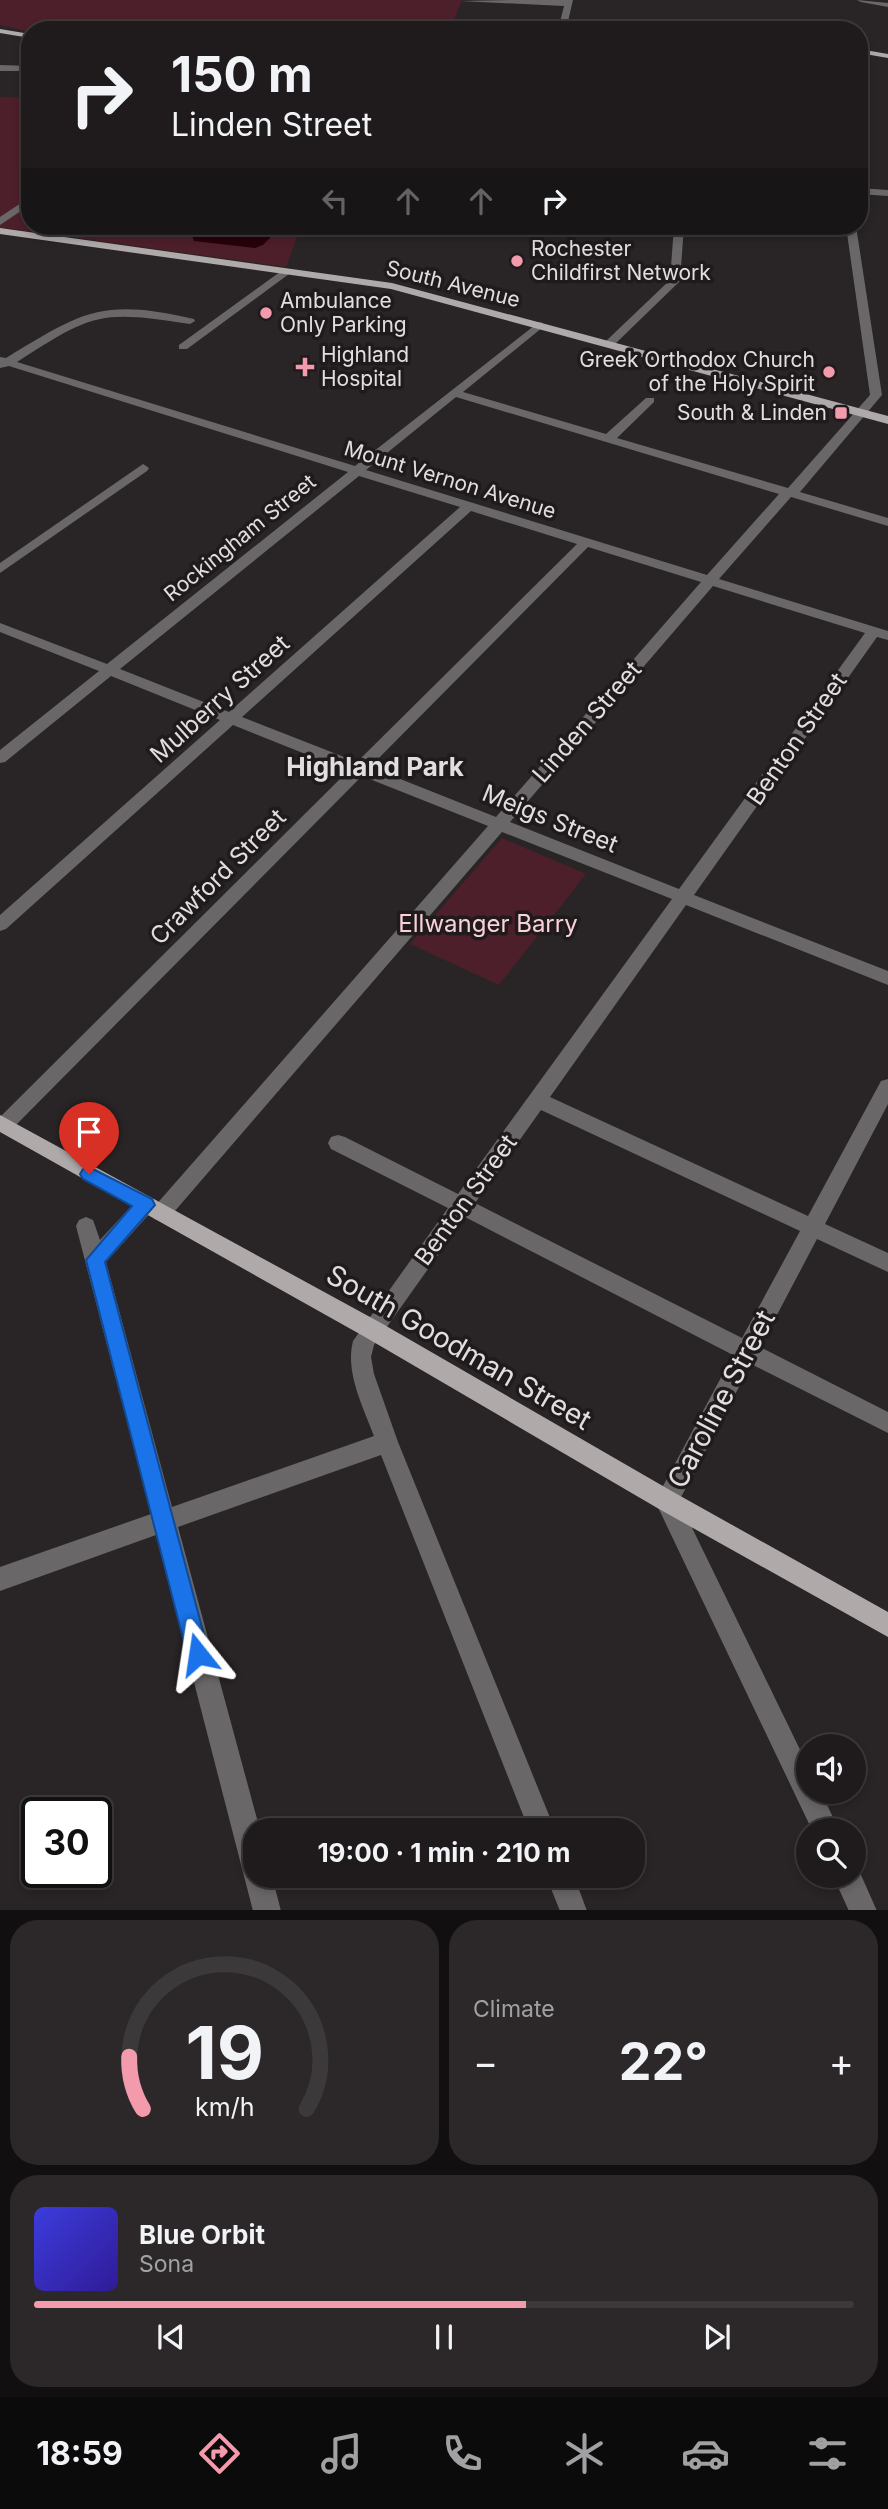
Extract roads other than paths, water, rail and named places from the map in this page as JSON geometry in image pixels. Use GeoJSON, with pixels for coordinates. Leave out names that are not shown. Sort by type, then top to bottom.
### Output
{"type":"FeatureCollection","features":[{"type":"Feature","properties":{"kind":"main road"},"geometry":{"type":"LineString","coordinates":[[0,31],[21,34]]}},
{"type":"Feature","properties":{"kind":"main road"},"geometry":{"type":"LineString","coordinates":[[868,53],[888,56]]}},
{"type":"Feature","properties":{"kind":"main road","name":"South Avenue"},"geometry":{"type":"LineString","coordinates":[[2,230],[21,233]]}},
{"type":"Feature","properties":{"kind":"main road","name":"South Avenue"},"geometry":{"type":"LineString","coordinates":[[37,235],[392,286],[888,420]]}},
{"type":"Feature","properties":{"kind":"main road","name":"South Goodman Street"},"geometry":{"type":"LineString","coordinates":[[2,1124],[373,1330],[667,1501],[888,1625]]}},
{"type":"Feature","properties":{"kind":"street"},"geometry":{"type":"LineString","coordinates":[[861,0],[888,5]]}},
{"type":"Feature","properties":{"kind":"street"},"geometry":{"type":"LineString","coordinates":[[464,1],[569,2],[564,21]]}},
{"type":"Feature","properties":{"kind":"street"},"geometry":{"type":"LineString","coordinates":[[0,68],[21,69]]}},
{"type":"Feature","properties":{"kind":"street"},"geometry":{"type":"LineString","coordinates":[[868,192],[888,193]]}},
{"type":"Feature","properties":{"kind":"street"},"geometry":{"type":"LineString","coordinates":[[2,230],[21,210]]}},
{"type":"Feature","properties":{"kind":"street"},"geometry":{"type":"LineString","coordinates":[[609,344],[675,281],[678,235]]}},
{"type":"Feature","properties":{"kind":"street","name":"Linden Street"},"geometry":{"type":"LineString","coordinates":[[95,1260],[153,1209],[710,581],[789,493],[797,488],[876,395],[852,235]]}},
{"type":"Feature","properties":{"kind":"street"},"geometry":{"type":"LineString","coordinates":[[183,347],[288,271]]}},
{"type":"Feature","properties":{"kind":"street"},"geometry":{"type":"LineString","coordinates":[[3,363],[72,323],[94,314],[122,312],[190,321]]}},
{"type":"Feature","properties":{"kind":"street","name":"Rockingham Street"},"geometry":{"type":"LineString","coordinates":[[0,758],[539,325]]}},
{"type":"Feature","properties":{"kind":"street","name":"Mount Vernon Avenue"},"geometry":{"type":"LineString","coordinates":[[3,363],[881,634]]}},
{"type":"Feature","properties":{"kind":"street"},"geometry":{"type":"LineString","coordinates":[[454,393],[888,522]]}},
{"type":"Feature","properties":{"kind":"street"},"geometry":{"type":"LineString","coordinates":[[607,440],[650,400]]}},
{"type":"Feature","properties":{"kind":"street"},"geometry":{"type":"LineString","coordinates":[[0,569],[143,468]]}},
{"type":"Feature","properties":{"kind":"street","name":"Mulberry Street"},"geometry":{"type":"LineString","coordinates":[[0,925],[469,506]]}},
{"type":"Feature","properties":{"kind":"street","name":"Crawford Street"},"geometry":{"type":"LineString","coordinates":[[2,1124],[360,770],[585,542]]}},
{"type":"Feature","properties":{"kind":"street","name":"Meigs Street"},"geometry":{"type":"LineString","coordinates":[[0,627],[888,978]]}},
{"type":"Feature","properties":{"kind":"street","name":"Benton Street"},"geometry":{"type":"LineString","coordinates":[[537,1818],[387,1442],[363,1374],[360,1357],[364,1341],[684,898],[881,634]]}},
{"type":"Feature","properties":{"kind":"street","name":"Caroline Street"},"geometry":{"type":"LineString","coordinates":[[820,1818],[667,1501],[888,1086]]}},
{"type":"Feature","properties":{"kind":"street"},"geometry":{"type":"LineString","coordinates":[[538,1100],[888,1263]]}},
{"type":"Feature","properties":{"kind":"street"},"geometry":{"type":"LineString","coordinates":[[338,1143],[888,1423]]}},
{"type":"Feature","properties":{"kind":"street"},"geometry":{"type":"LineString","coordinates":[[86,1226],[243,1819]]}},
{"type":"Feature","properties":{"kind":"street"},"geometry":{"type":"LineString","coordinates":[[0,1579],[387,1442]]}},
{"type":"Feature","properties":{"kind":"street"},"geometry":{"type":"LineString","coordinates":[[261,1888],[267,1910]]}},
{"type":"Feature","properties":{"kind":"street"},"geometry":{"type":"LineString","coordinates":[[565,1888],[574,1910]]}},
{"type":"Feature","properties":{"kind":"street"},"geometry":{"type":"LineString","coordinates":[[854,1888],[864,1910]]}},
{"type":"Feature","properties":{"kind":"place","name":"Rochester Childfirst Network"},"geometry":{"type":"Point","coordinates":[517,261]}},
{"type":"Feature","properties":{"kind":"place","name":"Ambulance Only Parking"},"geometry":{"type":"Point","coordinates":[266,313]}},
{"type":"Feature","properties":{"kind":"place","name":"Highland Hospital"},"geometry":{"type":"Point","coordinates":[305,367]}},
{"type":"Feature","properties":{"kind":"place","name":"Greek Orthodox Church of the Holy Spirit"},"geometry":{"type":"Point","coordinates":[829,372]}},
{"type":"Feature","properties":{"kind":"place","name":"South & Linden"},"geometry":{"type":"Point","coordinates":[841,413]}},
{"type":"Feature","properties":{"kind":"district","name":"Highland Park"},"geometry":{"type":"Point","coordinates":[375,767]}},
{"type":"Feature","properties":{"kind":"park label","name":"Ellwanger Barry"},"geometry":{"type":"Point","coordinates":[488,924]}}]}
